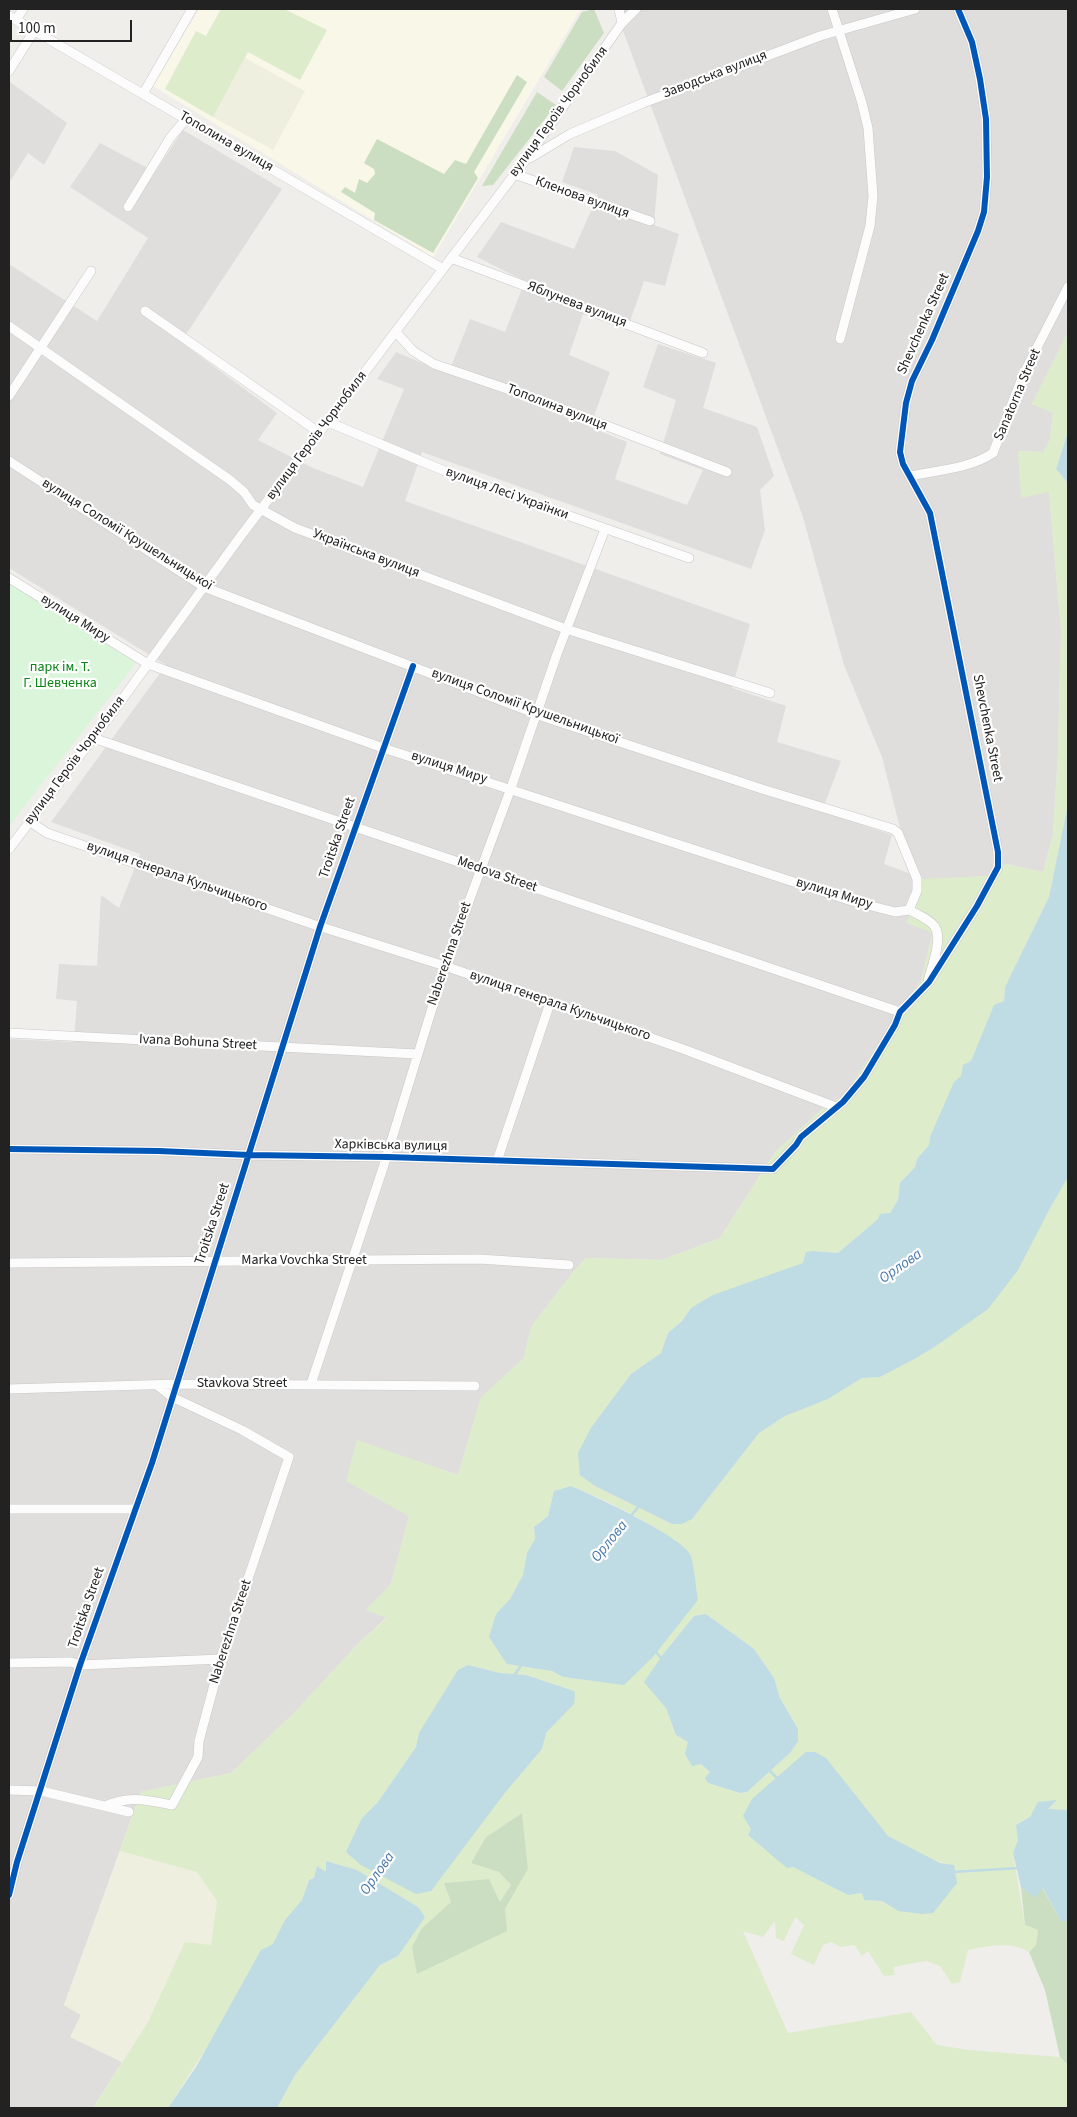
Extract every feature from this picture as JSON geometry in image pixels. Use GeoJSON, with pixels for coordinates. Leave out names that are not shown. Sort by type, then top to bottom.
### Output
{"type":"FeatureCollection","features":[{"type":"Feature","properties":{"kind":"street"},"geometry":{"type":"LineString","coordinates":[[12,18],[23,9]]}},
{"type":"Feature","properties":{"kind":"street"},"geometry":{"type":"LineString","coordinates":[[143,94],[192,9]]}},
{"type":"Feature","properties":{"kind":"street"},"geometry":{"type":"LineString","coordinates":[[619,9],[622,22]]}},
{"type":"Feature","properties":{"kind":"street","name":"вулиця Героїв Чорнобиля"},"geometry":{"type":"LineString","coordinates":[[9,849],[261,510],[524,162],[622,22],[636,9]]}},
{"type":"Feature","properties":{"kind":"street"},"geometry":{"type":"LineString","coordinates":[[832,9],[868,128],[873,196],[870,226],[840,339]]}},
{"type":"Feature","properties":{"kind":"street","name":"Заводська вулиця"},"geometry":{"type":"LineString","coordinates":[[524,162],[546,146],[593,124],[769,54],[839,30],[915,9]]}},
{"type":"Feature","properties":{"kind":"street","name":"Shevchenka Street"},"geometry":{"type":"LineString","coordinates":[[926,986],[941,966],[998,867],[998,852],[930,513],[903,464],[900,452],[906,403],[912,381],[932,340],[984,212],[987,177],[986,119],[972,42],[958,9]]}},
{"type":"Feature","properties":{"kind":"street","name":"Тополина вулиця"},"geometry":{"type":"LineString","coordinates":[[12,18],[443,269]]}},
{"type":"Feature","properties":{"kind":"street"},"geometry":{"type":"LineString","coordinates":[[9,71],[34,30]]}},
{"type":"Feature","properties":{"kind":"street"},"geometry":{"type":"LineString","coordinates":[[128,207],[170,138],[186,119]]}},
{"type":"Feature","properties":{"kind":"street","name":"Кленова вулиця"},"geometry":{"type":"LineString","coordinates":[[514,174],[650,221]]}},
{"type":"Feature","properties":{"kind":"street","name":"Яблунева вулиця"},"geometry":{"type":"LineString","coordinates":[[451,258],[703,353]]}},
{"type":"Feature","properties":{"kind":"street"},"geometry":{"type":"LineString","coordinates":[[9,396],[91,271]]}},
{"type":"Feature","properties":{"kind":"street","name":"Sanatorna Street"},"geometry":{"type":"LineString","coordinates":[[911,476],[972,463],[982,460],[992,453],[1024,373],[1068,287]]}},
{"type":"Feature","properties":{"kind":"street"},"geometry":{"type":"LineString","coordinates":[[145,311],[320,433]]}},
{"type":"Feature","properties":{"kind":"street","name":"Українська вулиця"},"geometry":{"type":"LineString","coordinates":[[9,326],[230,480],[261,510],[295,528],[566,629],[770,693]]}},
{"type":"Feature","properties":{"kind":"street","name":"Тополина вулиця"},"geometry":{"type":"LineString","coordinates":[[396,332],[413,351],[434,364],[542,401],[727,472]]}},
{"type":"Feature","properties":{"kind":"street","name":"вулиця Лесі Українки"},"geometry":{"type":"LineString","coordinates":[[328,422],[459,477],[689,558]]}},
{"type":"Feature","properties":{"kind":"street","name":"вулиця Соломії Крушельницької"},"geometry":{"type":"LineString","coordinates":[[9,461],[204,587],[535,713],[762,789],[884,824],[898,833],[917,879],[918,892],[909,910]]}},
{"type":"Feature","properties":{"kind":"street","name":"Naberezhna Street"},"geometry":{"type":"LineString","coordinates":[[311,1384],[387,1157],[445,966],[511,788],[535,713],[605,529]]}},
{"type":"Feature","properties":{"kind":"street","name":"вулиця Миру"},"geometry":{"type":"LineString","coordinates":[[9,578],[148,664],[383,748],[511,788],[852,901],[895,912],[909,910]]}},
{"type":"Feature","properties":{"kind":"street","name":"Troitska Street"},"geometry":{"type":"LineString","coordinates":[[9,1895],[17,1862],[80,1665],[152,1464],[320,927],[413,666]]}},
{"type":"Feature","properties":{"kind":"street","name":"Medova Street"},"geometry":{"type":"LineString","coordinates":[[93,738],[900,1012]]}},
{"type":"Feature","properties":{"kind":"street","name":"вулиця генерала Кульчицького"},"geometry":{"type":"LineString","coordinates":[[29,821],[47,833],[320,927],[445,966],[550,1002],[683,1049],[836,1107]]}},
{"type":"Feature","properties":{"kind":"street"},"geometry":{"type":"LineString","coordinates":[[836,1107],[864,1077],[895,1025],[900,1012],[926,986],[936,952],[938,932],[935,926],[909,910]]}},
{"type":"Feature","properties":{"kind":"street"},"geometry":{"type":"LineString","coordinates":[[497,1161],[550,1002]]}},
{"type":"Feature","properties":{"kind":"street","name":"Ivana Bohuna Street"},"geometry":{"type":"LineString","coordinates":[[9,1033],[417,1054]]}},
{"type":"Feature","properties":{"kind":"street","name":"Харківська вулиця"},"geometry":{"type":"LineString","coordinates":[[9,1149],[159,1151],[249,1156],[387,1157],[773,1169],[796,1145],[801,1136],[836,1107]]}},
{"type":"Feature","properties":{"kind":"street","name":"Marka Vovchka Street"},"geometry":{"type":"LineString","coordinates":[[9,1263],[479,1259],[569,1265]]}},
{"type":"Feature","properties":{"kind":"street","name":"Stavkova Street"},"geometry":{"type":"LineString","coordinates":[[9,1389],[177,1384],[475,1386]]}},
{"type":"Feature","properties":{"kind":"street"},"geometry":{"type":"LineString","coordinates":[[158,1386],[172,1397]]}},
{"type":"Feature","properties":{"kind":"street","name":"Naberezhna Street"},"geometry":{"type":"LineString","coordinates":[[105,1806],[130,1798],[172,1805],[198,1757],[198,1741],[221,1659],[289,1457],[242,1430],[172,1397]]}},
{"type":"Feature","properties":{"kind":"street"},"geometry":{"type":"LineString","coordinates":[[9,1509],[135,1509]]}},
{"type":"Feature","properties":{"kind":"street"},"geometry":{"type":"LineString","coordinates":[[9,1664],[71,1662],[80,1665],[221,1659]]}},
{"type":"Feature","properties":{"kind":"street"},"geometry":{"type":"LineString","coordinates":[[9,1790],[41,1791],[129,1812]]}},
{"type":"Feature","properties":{"kind":"shaded area"},"geometry":{"type":"Polygon","coordinates":[[[199,9],[581,9],[433,257],[153,86],[199,9]]]}},
{"type":"Feature","properties":{"kind":"shaded area"},"geometry":{"type":"Polygon","coordinates":[[[615,9],[1068,9],[1068,332],[1032,404],[1053,413],[1050,440],[1043,452],[1018,451],[1049,492],[1061,630],[1058,753],[1053,835],[1043,872],[1006,864],[987,876],[922,880],[907,923],[933,932],[921,980],[844,1095],[821,1110],[775,1152],[720,1238],[662,1260],[586,1258],[531,1327],[524,1358],[481,1398],[458,1475],[357,1441],[347,1481],[409,1516],[391,1584],[366,1610],[387,1617],[357,1645],[294,1713],[231,1773],[141,1792],[64,2005],[81,2015],[71,2037],[122,2062],[93,2108],[9,2108],[9,1039],[74,1042],[77,1001],[56,999],[59,964],[97,966],[101,895],[119,908],[140,854],[51,822],[166,665],[9,568],[9,264],[97,321],[148,238],[70,187],[100,143],[155,172],[183,130],[282,189],[181,342],[277,413],[258,440],[313,468],[363,487],[404,389],[377,379],[396,352],[448,374],[470,319],[505,332],[525,281],[477,257],[501,222],[574,249],[598,195],[562,182],[574,147],[615,151],[658,175],[654,225],[679,234],[665,286],[644,281],[627,330],[583,314],[569,355],[610,372],[590,427],[627,442],[615,479],[687,505],[703,470],[660,454],[676,400],[643,387],[658,344],[716,363],[703,408],[757,427],[774,476],[760,490],[765,530],[751,569],[422,452],[405,501],[750,624],[732,688],[786,706],[777,742],[841,761],[822,811],[892,835],[884,864],[922,878],[900,828],[882,757],[844,665],[802,514],[615,9]]]}},
{"type":"Feature","properties":{"kind":"shaded area"},"geometry":{"type":"Polygon","coordinates":[[[10,82],[67,123],[44,165],[28,153],[9,183],[10,82]]]}},
{"type":"Feature","properties":{"kind":"green space"},"geometry":{"type":"Polygon","coordinates":[[[221,9],[284,9],[327,30],[300,80],[248,52],[213,117],[165,89],[196,31],[206,36],[221,9]]]}},
{"type":"Feature","properties":{"kind":"green space"},"geometry":{"type":"Polygon","coordinates":[[[594,9],[604,33],[562,91],[544,77],[582,12],[594,9]]]}},
{"type":"Feature","properties":{"kind":"green space"},"geometry":{"type":"Polygon","coordinates":[[[245,58],[305,91],[273,150],[213,117],[245,58]]]}},
{"type":"Feature","properties":{"kind":"green space"},"geometry":{"type":"Polygon","coordinates":[[[517,75],[527,82],[474,172],[478,178],[433,253],[374,220],[375,213],[341,192],[345,187],[355,193],[359,179],[367,183],[375,174],[374,169],[364,163],[377,139],[444,174],[455,160],[466,164],[517,75]]]}},
{"type":"Feature","properties":{"kind":"green space"},"geometry":{"type":"Polygon","coordinates":[[[537,92],[556,105],[493,185],[482,186],[537,92]]]}},
{"type":"Feature","properties":{"kind":"green space"},"geometry":{"type":"Polygon","coordinates":[[[1068,332],[1068,432],[1056,469],[1068,483],[1068,804],[1049,897],[1005,987],[1004,1001],[994,1006],[971,1061],[961,1076],[930,1137],[929,1145],[917,1159],[915,1167],[900,1183],[898,1200],[890,1213],[878,1219],[838,1253],[813,1251],[804,1263],[691,1308],[682,1321],[668,1333],[661,1353],[631,1374],[616,1396],[595,1486],[672,1524],[682,1524],[692,1519],[759,1433],[785,1416],[828,1399],[862,1378],[880,1377],[933,1348],[946,1338],[1049,1210],[1068,1177],[1068,1810],[1048,1809],[1057,1801],[1016,1825],[1018,1840],[1013,1853],[1025,1925],[1038,1930],[1036,1945],[1029,1952],[1007,1945],[968,1950],[960,1982],[952,1984],[940,1966],[926,1961],[893,1967],[895,1975],[884,1976],[868,1951],[862,1956],[854,1945],[841,1947],[831,1942],[823,1945],[814,1965],[791,1954],[804,1925],[795,1917],[784,1941],[776,1938],[775,1921],[763,1937],[743,1931],[788,2033],[911,2012],[937,2045],[969,2050],[1060,2057],[1068,2065],[1068,2108],[277,2108],[295,2075],[380,1965],[398,1956],[418,1907],[357,1870],[326,1861],[326,1873],[317,1867],[314,1878],[309,1880],[302,1900],[285,1921],[273,1944],[168,2108],[93,2108],[148,2022],[185,1942],[211,1945],[217,1901],[197,1872],[120,1851],[141,1792],[231,1773],[294,1713],[357,1645],[387,1618],[366,1610],[391,1584],[409,1516],[346,1481],[357,1440],[458,1475],[481,1397],[524,1358],[531,1327],[586,1258],[662,1260],[720,1238],[775,1152],[821,1110],[844,1095],[921,980],[933,933],[907,923],[922,879],[987,876],[1005,864],[1043,872],[1053,835],[1058,753],[1061,630],[1049,492],[1021,498],[1018,451],[1043,452],[1050,440],[1053,413],[1032,404],[1068,332]],[[571,1486],[554,1491],[548,1516],[534,1527],[535,1539],[527,1553],[523,1575],[510,1599],[496,1614],[507,1664],[552,1671],[563,1677],[604,1682],[690,1554],[664,1533],[602,1499],[571,1486]],[[706,1614],[694,1616],[664,1653],[666,1708],[676,1735],[688,1742],[701,1764],[710,1772],[708,1783],[740,1793],[747,1792],[790,1753],[798,1729],[780,1698],[774,1678],[754,1649],[706,1614]],[[468,1665],[419,1733],[416,1747],[378,1802],[362,1818],[504,1794],[542,1749],[546,1733],[574,1704],[574,1691],[526,1675],[500,1673],[468,1665]],[[522,1813],[486,1837],[471,1863],[499,1872],[511,1885],[500,1903],[489,1879],[445,1883],[451,1902],[422,1928],[505,1909],[528,1869],[522,1813]],[[874,1821],[751,1829],[748,1835],[793,1867],[848,1895],[862,1892],[864,1900],[882,1901],[898,1911],[954,1865],[929,1858],[894,1841],[874,1821]]]}},
{"type":"Feature","properties":{"kind":"green space","name":"парк ім. Т. Г. Шевченка"},"geometry":{"type":"Polygon","coordinates":[[[9,583],[136,663],[9,826],[9,583]]]}},
{"type":"Feature","properties":{"kind":"green space"},"geometry":{"type":"Polygon","coordinates":[[[522,1813],[528,1869],[505,1909],[507,1931],[417,1974],[412,1947],[422,1928],[451,1902],[444,1883],[489,1879],[500,1902],[511,1885],[499,1872],[471,1863],[486,1837],[522,1813]]]}},
{"type":"Feature","properties":{"kind":"green space"},"geometry":{"type":"Polygon","coordinates":[[[120,1851],[197,1872],[217,1901],[211,1946],[148,2022],[122,2062],[70,2037],[81,2015],[64,2005],[120,1851]]]}},
{"type":"Feature","properties":{"kind":"green space"},"geometry":{"type":"Polygon","coordinates":[[[1021,1887],[1035,1897],[1042,1887],[1061,1921],[1068,1921],[1068,2065],[1060,2057],[1045,1990],[1029,1952],[1036,1945],[1038,1930],[1025,1925],[1021,1887]]]}},
{"type":"Feature","properties":{"kind":"water"},"geometry":{"type":"Polygon","coordinates":[[[1068,432],[1068,483],[1056,469],[1068,432]]]}},
{"type":"Feature","properties":{"kind":"water"},"geometry":{"type":"Polygon","coordinates":[[[1068,804],[1068,1177],[1018,1270],[988,1309],[933,1348],[880,1377],[862,1378],[828,1399],[785,1416],[759,1433],[692,1519],[682,1524],[672,1524],[595,1486],[580,1475],[578,1453],[591,1428],[631,1374],[661,1353],[668,1333],[682,1321],[691,1308],[713,1295],[803,1263],[806,1252],[838,1253],[878,1219],[880,1214],[890,1213],[898,1200],[900,1183],[915,1167],[917,1159],[929,1145],[930,1137],[954,1082],[961,1076],[963,1065],[971,1061],[994,1005],[1004,1001],[1005,987],[1049,897],[1068,804]]]}},
{"type":"Feature","properties":{"kind":"water"},"geometry":{"type":"Polygon","coordinates":[[[571,1486],[616,1507],[670,1537],[683,1546],[690,1554],[694,1569],[698,1600],[652,1658],[624,1685],[563,1677],[552,1671],[507,1664],[489,1637],[496,1614],[510,1599],[523,1575],[527,1553],[535,1539],[534,1527],[548,1516],[554,1491],[571,1486]]]}},
{"type":"Feature","properties":{"kind":"water"},"geometry":{"type":"Polygon","coordinates":[[[706,1614],[754,1649],[774,1678],[780,1698],[798,1729],[798,1741],[790,1753],[747,1792],[740,1793],[708,1783],[705,1778],[710,1772],[701,1764],[692,1766],[685,1754],[688,1742],[676,1735],[666,1708],[644,1682],[664,1653],[694,1616],[706,1614]]]}},
{"type":"Feature","properties":{"kind":"water"},"geometry":{"type":"Polygon","coordinates":[[[468,1665],[500,1673],[526,1675],[574,1691],[574,1704],[546,1733],[542,1749],[504,1794],[431,1891],[416,1894],[361,1865],[346,1852],[362,1818],[378,1802],[416,1747],[419,1733],[458,1670],[468,1665]]]}},
{"type":"Feature","properties":{"kind":"water"},"geometry":{"type":"Polygon","coordinates":[[[806,1752],[815,1752],[826,1758],[888,1836],[940,1863],[954,1865],[957,1883],[933,1913],[922,1914],[898,1911],[882,1901],[864,1900],[862,1893],[848,1895],[793,1867],[787,1868],[748,1835],[751,1829],[743,1816],[752,1799],[806,1752]]]}},
{"type":"Feature","properties":{"kind":"water"},"geometry":{"type":"Polygon","coordinates":[[[1057,1800],[1048,1809],[1068,1810],[1068,1921],[1061,1921],[1043,1888],[1035,1898],[1021,1887],[1013,1853],[1018,1840],[1016,1825],[1030,1817],[1038,1802],[1057,1800]]]}},
{"type":"Feature","properties":{"kind":"water"},"geometry":{"type":"Polygon","coordinates":[[[326,1861],[357,1870],[418,1907],[425,1917],[398,1956],[380,1965],[295,2075],[277,2108],[168,2108],[196,2067],[261,1950],[273,1944],[285,1920],[302,1900],[309,1880],[314,1878],[317,1866],[326,1872],[326,1861]]]}},
{"type":"Feature","properties":{"kind":"waterway","name":"Орлова"},"geometry":{"type":"LineString","coordinates":[[630,1517],[639,1506]]}},
{"type":"Feature","properties":{"kind":"waterway"},"geometry":{"type":"LineString","coordinates":[[655,1651],[663,1660]]}},
{"type":"Feature","properties":{"kind":"waterway","name":"Орлова"},"geometry":{"type":"LineString","coordinates":[[514,1676],[522,1664]]}},
{"type":"Feature","properties":{"kind":"waterway"},"geometry":{"type":"LineString","coordinates":[[769,1770],[778,1779]]}},
{"type":"Feature","properties":{"kind":"waterway"},"geometry":{"type":"LineString","coordinates":[[952,1872],[1019,1868]]}},
{"type":"Feature","properties":{"kind":"waterway","name":"Орлова"},"geometry":{"type":"LineString","coordinates":[[372,1882],[379,1873]]}},
{"type":"Feature","properties":{"kind":"cycle path"},"geometry":{"type":"LineString","coordinates":[[9,1149],[159,1151],[773,1169],[796,1145],[801,1137],[843,1102],[864,1077],[895,1025],[900,1012],[929,982],[977,906],[998,867],[998,852],[930,513],[903,464],[900,452],[906,403],[912,381],[932,340],[978,231],[984,212],[987,177],[986,119],[972,42],[958,9]]}},
{"type":"Feature","properties":{"kind":"cycle path"},"geometry":{"type":"LineString","coordinates":[[9,1895],[17,1862],[80,1665],[152,1463],[320,927],[413,666]]}}]}
